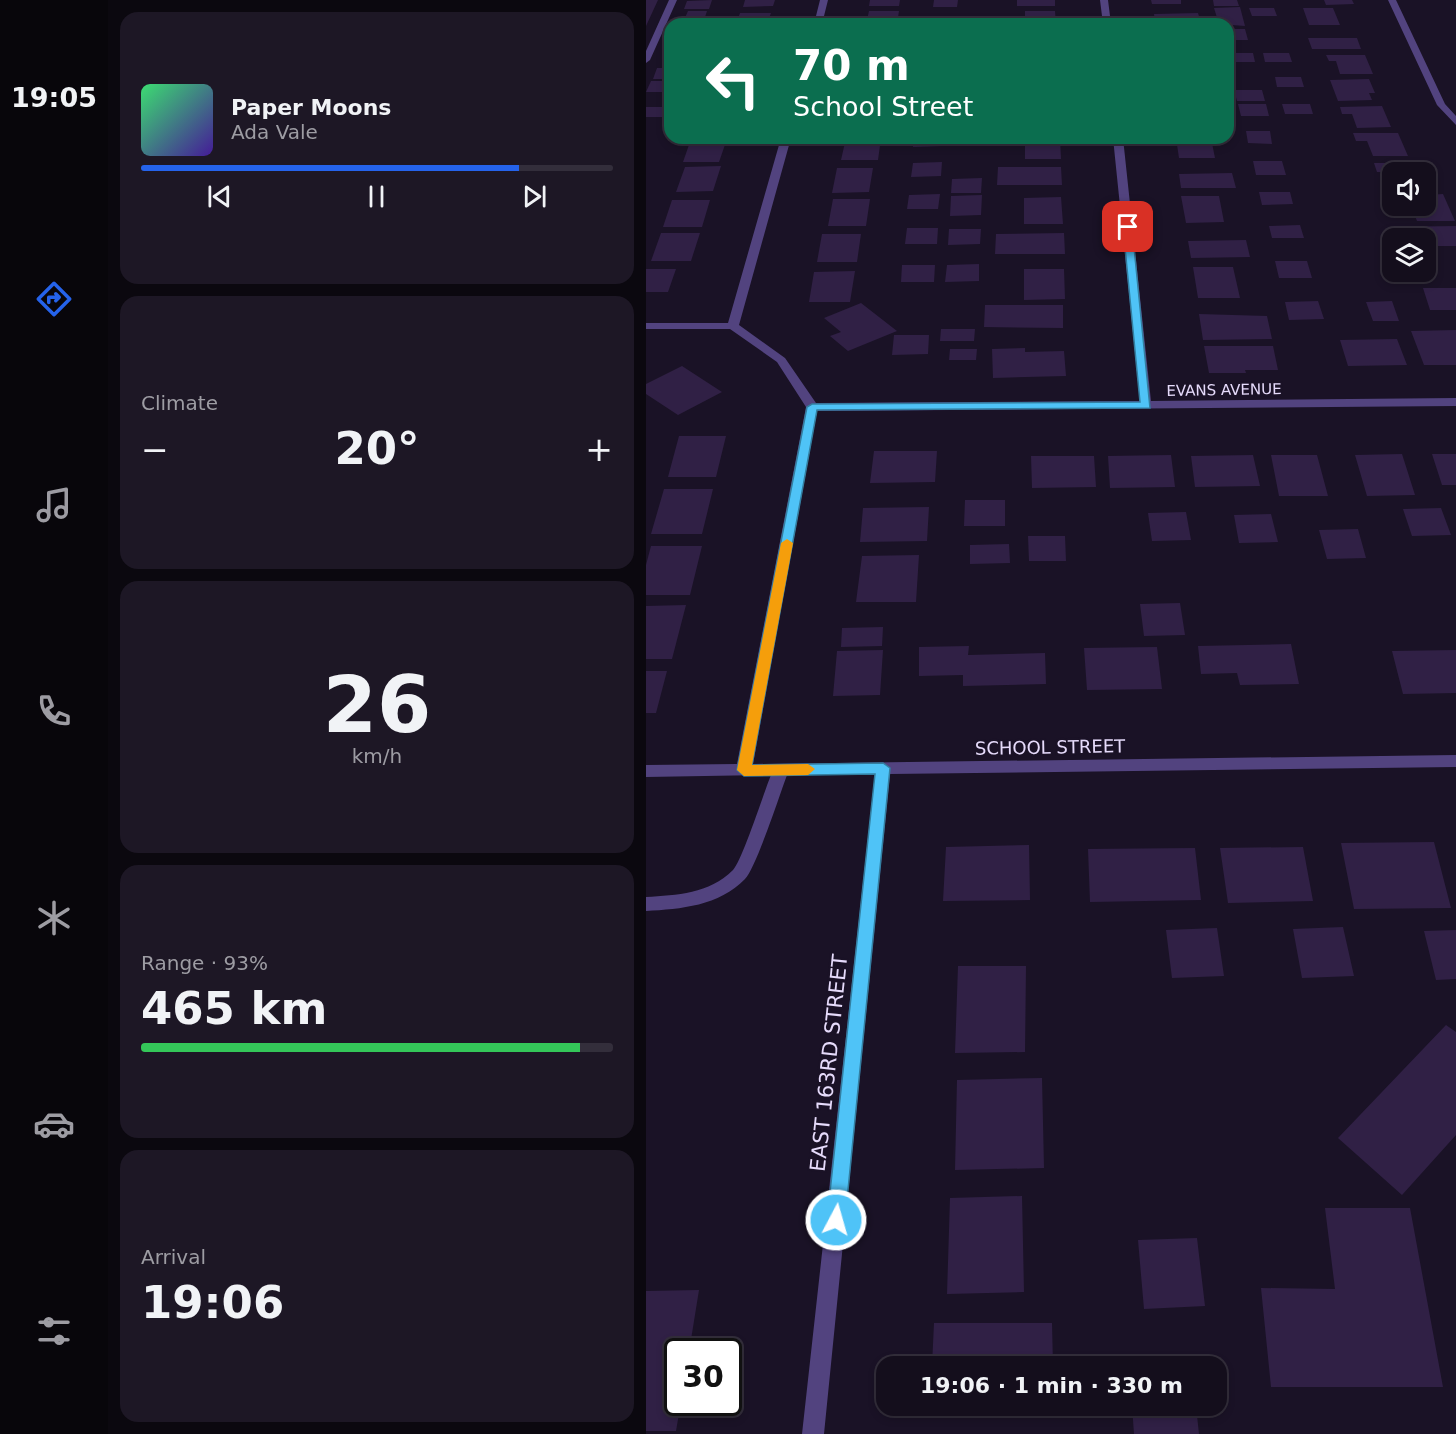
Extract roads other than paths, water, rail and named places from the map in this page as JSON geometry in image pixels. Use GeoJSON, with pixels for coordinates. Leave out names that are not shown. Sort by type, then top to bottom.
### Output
{"type":"FeatureCollection","features":[{"type":"Feature","properties":{"kind":"street"},"geometry":{"type":"LineString","coordinates":[[665,18],[673,0]]}},
{"type":"Feature","properties":{"kind":"street"},"geometry":{"type":"LineString","coordinates":[[820,18],[824,0]]}},
{"type":"Feature","properties":{"kind":"street"},"geometry":{"type":"LineString","coordinates":[[1104,0],[1106,18]]}},
{"type":"Feature","properties":{"kind":"street"},"geometry":{"type":"LineString","coordinates":[[1392,0],[1441,105],[1456,122]]}},
{"type":"Feature","properties":{"kind":"street"},"geometry":{"type":"LineString","coordinates":[[646,60],[664,20]]}},
{"type":"Feature","properties":{"kind":"street"},"geometry":{"type":"LineString","coordinates":[[733,326],[784,144]]}},
{"type":"Feature","properties":{"kind":"street"},"geometry":{"type":"LineString","coordinates":[[1119,144],[1146,406]]}},
{"type":"Feature","properties":{"kind":"street"},"geometry":{"type":"LineString","coordinates":[[646,326],[733,326],[781,360],[812,407],[744,770]]}},
{"type":"Feature","properties":{"kind":"street","name":"EVANS AVENUE"},"geometry":{"type":"LineString","coordinates":[[812,407],[1456,402]]}},
{"type":"Feature","properties":{"kind":"street","name":"SCHOOL STREET"},"geometry":{"type":"LineString","coordinates":[[646,771],[1456,760]]}},
{"type":"Feature","properties":{"kind":"street","name":"EAST 163RD STREET"},"geometry":{"type":"LineString","coordinates":[[813,1434],[883,768]]}},
{"type":"Feature","properties":{"kind":"street"},"geometry":{"type":"LineString","coordinates":[[646,904],[682,902],[718,891],[740,873],[781,770]]}}]}
